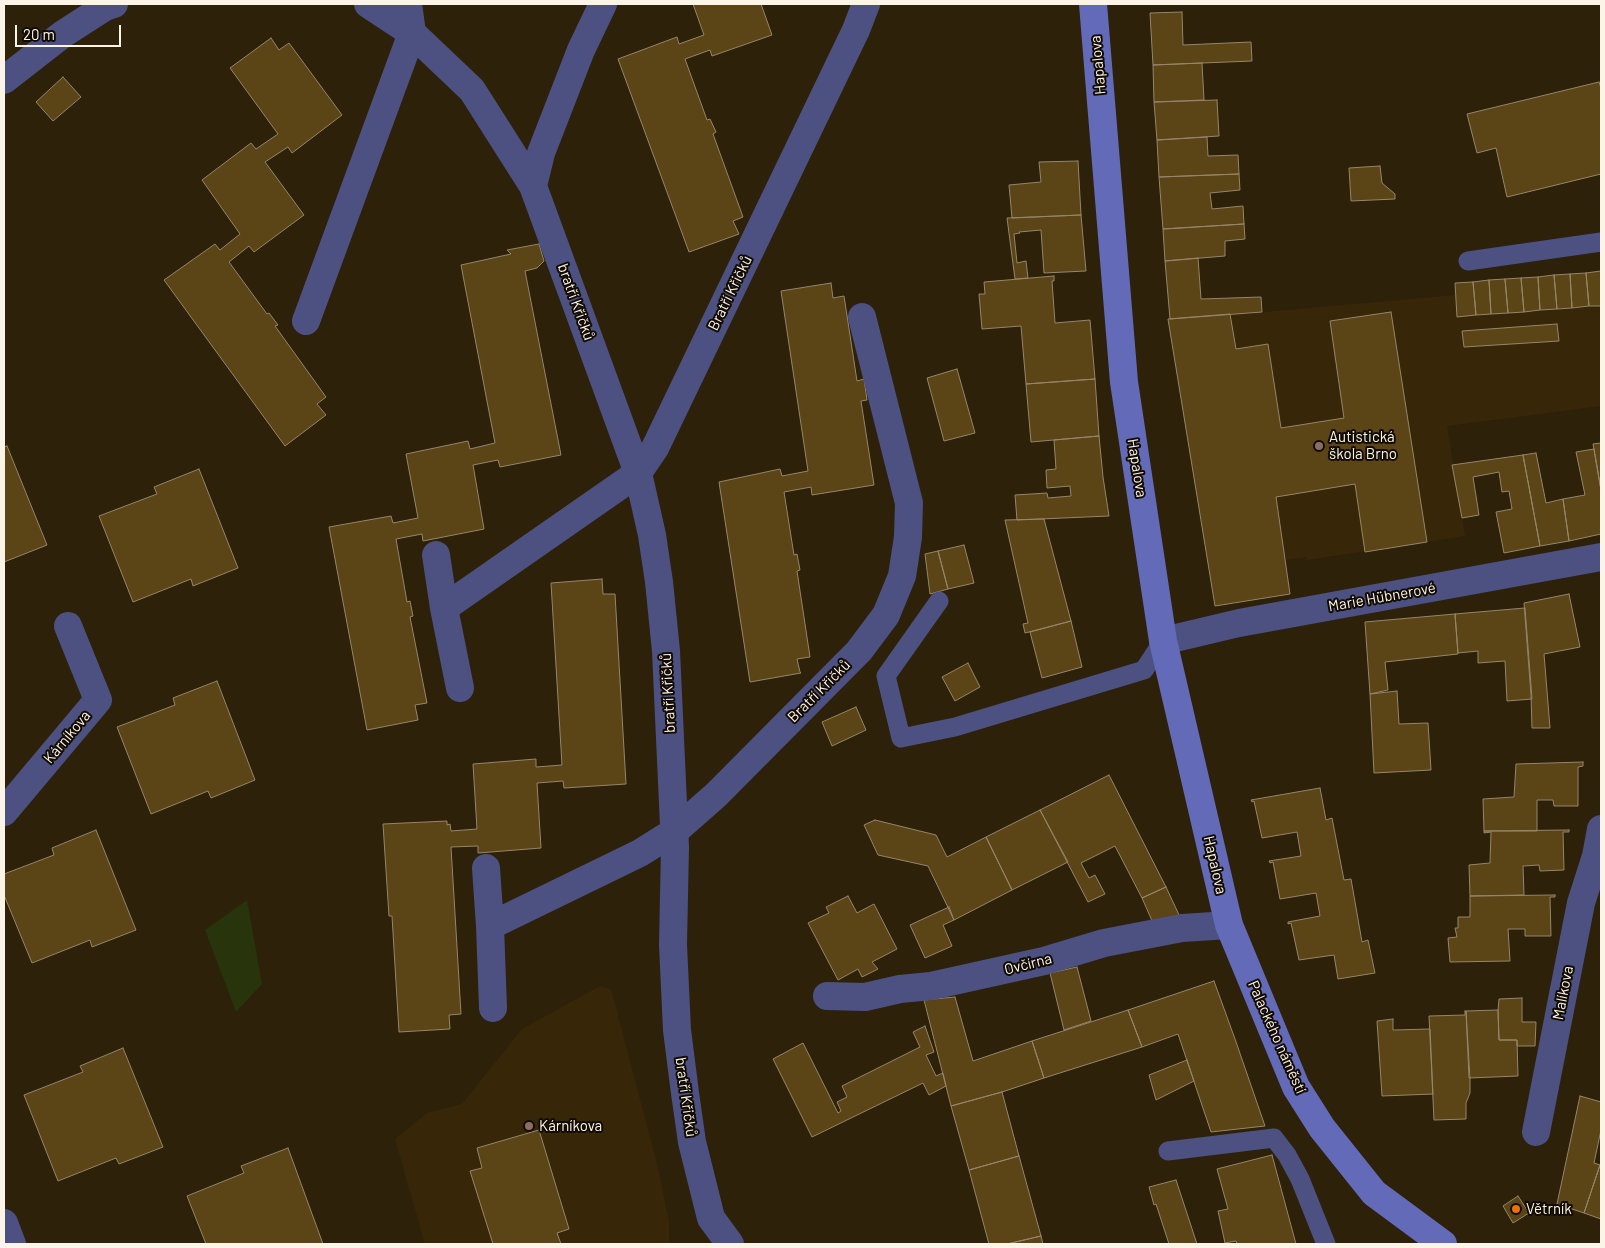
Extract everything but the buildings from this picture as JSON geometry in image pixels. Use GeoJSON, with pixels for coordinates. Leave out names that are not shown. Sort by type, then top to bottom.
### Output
{"type":"FeatureCollection","features":[{"type":"Feature","properties":{"kind":"street"},"geometry":{"type":"LineString","coordinates":[[4,80],[63,34],[105,7],[114,4]]}},
{"type":"Feature","properties":{"kind":"street","name":"bratří Křičků"},"geometry":{"type":"LineString","coordinates":[[368,4],[412,34],[472,90],[533,186],[638,473],[652,534],[666,651],[675,831],[673,944],[677,1030],[692,1142],[711,1218]]}},
{"type":"Feature","properties":{"kind":"street"},"geometry":{"type":"LineString","coordinates":[[306,321],[412,34],[408,4]]}},
{"type":"Feature","properties":{"kind":"street"},"geometry":{"type":"LineString","coordinates":[[533,186],[541,153],[581,50],[603,4]]}},
{"type":"Feature","properties":{"kind":"street","name":"Bratří Křičků"},"geometry":{"type":"LineString","coordinates":[[444,608],[638,473],[659,440],[856,30],[866,4]]}},
{"type":"Feature","properties":{"kind":"street","name":"Hapalova"},"geometry":{"type":"LineString","coordinates":[[1093,4],[1124,382],[1163,641],[1229,925]]}},
{"type":"Feature","properties":{"kind":"street","name":"Bratří Křičků"},"geometry":{"type":"LineString","coordinates":[[490,926],[640,853],[675,831],[716,795],[859,651],[886,615],[902,576],[908,537],[909,503],[862,317]]}},
{"type":"Feature","properties":{"kind":"street"},"geometry":{"type":"LineString","coordinates":[[436,555],[444,608],[460,688]]}},
{"type":"Feature","properties":{"kind":"street","name":"Marie Hübnerové"},"geometry":{"type":"LineString","coordinates":[[1163,641],[1238,623],[1601,557]]}},
{"type":"Feature","properties":{"kind":"street","name":"Kárníkova"},"geometry":{"type":"LineString","coordinates":[[4,812],[98,700],[68,626]]}},
{"type":"Feature","properties":{"kind":"street","name":"Malíkova"},"geometry":{"type":"LineString","coordinates":[[1536,1132],[1581,903],[1599,856],[1601,829]]}},
{"type":"Feature","properties":{"kind":"street"},"geometry":{"type":"LineString","coordinates":[[486,868],[493,1008]]}},
{"type":"Feature","properties":{"kind":"street","name":"Ovčírna"},"geometry":{"type":"LineString","coordinates":[[827,996],[865,996],[900,989],[931,986],[1044,961],[1114,941],[1182,928],[1229,925]]}},
{"type":"Feature","properties":{"kind":"street","name":"Palackého náměstí"},"geometry":{"type":"LineString","coordinates":[[1229,925],[1296,1087],[1322,1128],[1374,1192],[1443,1244]]}},
{"type":"Feature","properties":{"kind":"street"},"geometry":{"type":"LineString","coordinates":[[707,1244],[711,1218]]}},
{"type":"Feature","properties":{"kind":"street"},"geometry":{"type":"LineString","coordinates":[[711,1218],[730,1244]]}},
{"type":"Feature","properties":{"kind":"street"},"geometry":{"type":"LineString","coordinates":[[4,1224],[12,1244]]}},
{"type":"Feature","properties":{"kind":"lane"},"geometry":{"type":"LineString","coordinates":[[1468,261],[1601,242]]}},
{"type":"Feature","properties":{"kind":"lane"},"geometry":{"type":"LineString","coordinates":[[939,601],[886,676],[901,738],[955,727],[1144,670],[1163,641]]}},
{"type":"Feature","properties":{"kind":"lane"},"geometry":{"type":"LineString","coordinates":[[1168,1151],[1274,1138],[1287,1155],[1300,1179],[1326,1244]]}},
{"type":"Feature","properties":{"kind":"shaded area","name":"Autistická škola Brno"},"geometry":{"type":"Polygon","coordinates":[[[1456,295],[1457,316],[1601,306],[1601,406],[1447,426],[1465,536],[1307,560],[1306,557],[1285,560],[1290,594],[1215,606],[1168,319],[1456,295]]]}},
{"type":"Feature","properties":{"kind":"shaded area","name":"Kárníkova"},"geometry":{"type":"Polygon","coordinates":[[[600,986],[611,989],[657,1164],[669,1221],[669,1244],[425,1244],[395,1139],[427,1113],[462,1104],[522,1029],[600,986]]]}},
{"type":"Feature","properties":{"kind":"green space"},"geometry":{"type":"Polygon","coordinates":[[[247,900],[262,984],[236,1012],[205,930],[247,900]]]}},
{"type":"Feature","properties":{"kind":"place","name":"Autistická škola Brno"},"geometry":{"type":"Point","coordinates":[1319,446]}},
{"type":"Feature","properties":{"kind":"place","name":"Kárníkova"},"geometry":{"type":"Point","coordinates":[529,1126]}},
{"type":"Feature","properties":{"kind":"place","name":"Větrník"},"geometry":{"type":"Point","coordinates":[1516,1209]}}]}
